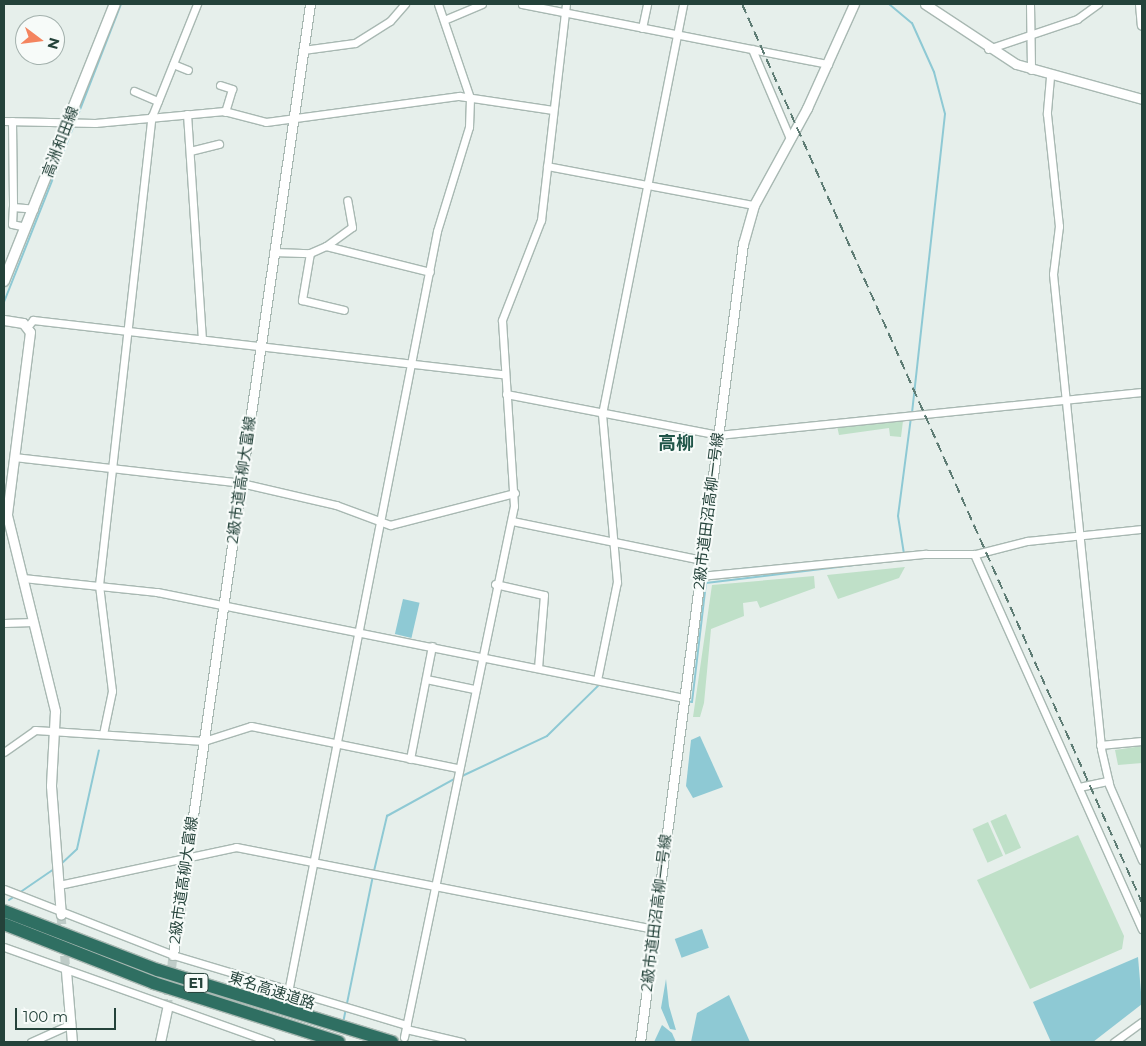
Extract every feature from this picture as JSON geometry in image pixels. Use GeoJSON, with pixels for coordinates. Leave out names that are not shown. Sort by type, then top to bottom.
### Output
{"type":"FeatureCollection","features":[{"type":"Feature","properties":{"kind":"highway","name":"東名高速道路"},"geometry":{"type":"LineString","coordinates":[[4,911],[158,970],[398,1040]]}},
{"type":"Feature","properties":{"kind":"highway","name":"東名高速道路"},"geometry":{"type":"LineString","coordinates":[[4,924],[154,983],[339,1042]]}},
{"type":"Feature","properties":{"kind":"main road","name":"高洲和田線"},"geometry":{"type":"LineString","coordinates":[[4,281],[115,4]]}},
{"type":"Feature","properties":{"kind":"street"},"geometry":{"type":"LineString","coordinates":[[103,734],[112,691],[99,585],[152,116],[197,4]]}},
{"type":"Feature","properties":{"kind":"street","name":"2級市道高柳大富線"},"geometry":{"type":"LineString","coordinates":[[173,955],[185,858],[204,740],[310,4]]}},
{"type":"Feature","properties":{"kind":"street"},"geometry":{"type":"LineString","coordinates":[[303,50],[355,44],[390,21],[405,4]]}},
{"type":"Feature","properties":{"kind":"street"},"geometry":{"type":"LineString","coordinates":[[288,992],[438,232],[469,127],[470,98],[438,4]]}},
{"type":"Feature","properties":{"kind":"street"},"geometry":{"type":"LineString","coordinates":[[444,20],[482,4]]}},
{"type":"Feature","properties":{"kind":"street"},"geometry":{"type":"LineString","coordinates":[[522,4],[828,64]]}},
{"type":"Feature","properties":{"kind":"street"},"geometry":{"type":"LineString","coordinates":[[398,1040],[407,1027],[495,584],[512,522],[515,493],[506,394],[502,320],[541,220],[566,4]]}},
{"type":"Feature","properties":{"kind":"street"},"geometry":{"type":"LineString","coordinates":[[642,28],[647,4]]}},
{"type":"Feature","properties":{"kind":"street"},"geometry":{"type":"LineString","coordinates":[[597,680],[617,582],[602,414],[683,4]]}},
{"type":"Feature","properties":{"kind":"street","name":"2級市道田沼高柳一号線"},"geometry":{"type":"LineString","coordinates":[[640,1042],[743,244],[754,206],[828,64],[854,4]]}},
{"type":"Feature","properties":{"kind":"street"},"geometry":{"type":"LineString","coordinates":[[924,4],[988,49],[1031,70],[1050,77],[1142,99]]}},
{"type":"Feature","properties":{"kind":"street"},"geometry":{"type":"LineString","coordinates":[[1030,4],[1031,70]]}},
{"type":"Feature","properties":{"kind":"street"},"geometry":{"type":"LineString","coordinates":[[988,49],[1077,20],[1098,4]]}},
{"type":"Feature","properties":{"kind":"street"},"geometry":{"type":"LineString","coordinates":[[1140,4],[1142,26]]}},
{"type":"Feature","properties":{"kind":"street"},"geometry":{"type":"LineString","coordinates":[[752,49],[789,136]]}},
{"type":"Feature","properties":{"kind":"street"},"geometry":{"type":"LineString","coordinates":[[173,64],[188,70]]}},
{"type":"Feature","properties":{"kind":"street"},"geometry":{"type":"LineString","coordinates":[[1050,77],[1047,114],[1059,226],[1053,274],[1064,401],[1080,537],[1100,745],[1108,781],[1142,860]]}},
{"type":"Feature","properties":{"kind":"street"},"geometry":{"type":"LineString","coordinates":[[220,85],[232,89],[225,112]]}},
{"type":"Feature","properties":{"kind":"street"},"geometry":{"type":"LineString","coordinates":[[134,90],[158,101]]}},
{"type":"Feature","properties":{"kind":"street"},"geometry":{"type":"LineString","coordinates":[[4,121],[68,120],[83,122],[225,112],[266,122],[470,98],[553,110]]}},
{"type":"Feature","properties":{"kind":"street"},"geometry":{"type":"LineString","coordinates":[[187,114],[202,340]]}},
{"type":"Feature","properties":{"kind":"street"},"geometry":{"type":"LineString","coordinates":[[12,121],[12,224]]}},
{"type":"Feature","properties":{"kind":"street"},"geometry":{"type":"LineString","coordinates":[[190,151],[219,144]]}},
{"type":"Feature","properties":{"kind":"street"},"geometry":{"type":"LineString","coordinates":[[547,166],[647,187],[754,206]]}},
{"type":"Feature","properties":{"kind":"street"},"geometry":{"type":"LineString","coordinates":[[273,252],[310,253],[326,246],[352,227],[347,200]]}},
{"type":"Feature","properties":{"kind":"street"},"geometry":{"type":"LineString","coordinates":[[13,207],[34,209]]}},
{"type":"Feature","properties":{"kind":"street"},"geometry":{"type":"LineString","coordinates":[[4,225],[12,224],[26,227]]}},
{"type":"Feature","properties":{"kind":"street"},"geometry":{"type":"LineString","coordinates":[[326,246],[430,272]]}},
{"type":"Feature","properties":{"kind":"street"},"geometry":{"type":"LineString","coordinates":[[310,253],[302,300],[344,310]]}},
{"type":"Feature","properties":{"kind":"street"},"geometry":{"type":"LineString","coordinates":[[4,320],[28,326]]}},
{"type":"Feature","properties":{"kind":"street"},"geometry":{"type":"LineString","coordinates":[[61,915],[52,731],[55,711],[6,514],[14,457],[24,408],[28,326],[33,320],[505,375]]}},
{"type":"Feature","properties":{"kind":"street"},"geometry":{"type":"LineString","coordinates":[[506,394],[718,435],[1142,392]]}},
{"type":"Feature","properties":{"kind":"street"},"geometry":{"type":"LineString","coordinates":[[14,457],[241,483],[336,504],[390,525],[515,493]]}},
{"type":"Feature","properties":{"kind":"street"},"geometry":{"type":"LineString","coordinates":[[512,522],[702,560]]}},
{"type":"Feature","properties":{"kind":"street"},"geometry":{"type":"LineString","coordinates":[[700,576],[926,554],[974,554],[1027,541],[1080,537],[1142,529]]}},
{"type":"Feature","properties":{"kind":"street"},"geometry":{"type":"LineString","coordinates":[[974,554],[1142,929]]}},
{"type":"Feature","properties":{"kind":"street"},"geometry":{"type":"LineString","coordinates":[[23,578],[99,585],[222,605],[684,698]]}},
{"type":"Feature","properties":{"kind":"street"},"geometry":{"type":"LineString","coordinates":[[495,584],[544,595],[538,668]]}},
{"type":"Feature","properties":{"kind":"street"},"geometry":{"type":"LineString","coordinates":[[4,623],[33,622]]}},
{"type":"Feature","properties":{"kind":"street"},"geometry":{"type":"LineString","coordinates":[[410,758],[432,646]]}},
{"type":"Feature","properties":{"kind":"street"},"geometry":{"type":"LineString","coordinates":[[426,679],[474,689]]}},
{"type":"Feature","properties":{"kind":"street"},"geometry":{"type":"LineString","coordinates":[[4,752],[35,730],[204,740],[251,726],[458,768]]}},
{"type":"Feature","properties":{"kind":"street"},"geometry":{"type":"LineString","coordinates":[[1100,745],[1142,741]]}},
{"type":"Feature","properties":{"kind":"street"},"geometry":{"type":"LineString","coordinates":[[1079,787],[1108,781]]}},
{"type":"Feature","properties":{"kind":"street"},"geometry":{"type":"LineString","coordinates":[[59,885],[236,847],[654,929]]}},
{"type":"Feature","properties":{"kind":"street"},"geometry":{"type":"LineString","coordinates":[[4,889],[61,915],[173,955],[288,992],[462,1042]]}},
{"type":"Feature","properties":{"kind":"street"},"geometry":{"type":"LineString","coordinates":[[4,947],[168,1008],[271,1042]]}},
{"type":"Feature","properties":{"kind":"street"},"geometry":{"type":"LineString","coordinates":[[66,971],[72,1042]]}},
{"type":"Feature","properties":{"kind":"street"},"geometry":{"type":"LineString","coordinates":[[160,1042],[168,1008]]}},
{"type":"Feature","properties":{"kind":"street"},"geometry":{"type":"LineString","coordinates":[[1114,1042],[1142,1022]]}},
{"type":"Feature","properties":{"kind":"street"},"geometry":{"type":"LineString","coordinates":[[31,1042],[71,1024]]}},
{"type":"Feature","properties":{"kind":"green space"},"geometry":{"type":"Polygon","coordinates":[[[903,421],[901,437],[890,436],[889,428],[839,435],[837,426],[903,421]]]}},
{"type":"Feature","properties":{"kind":"green space"},"geometry":{"type":"Polygon","coordinates":[[[905,567],[899,578],[838,599],[827,575],[905,567]]]}},
{"type":"Feature","properties":{"kind":"green space"},"geometry":{"type":"Polygon","coordinates":[[[814,576],[815,588],[760,608],[757,601],[743,603],[744,616],[711,629],[704,703],[700,717],[693,717],[712,585],[814,576]]]}},
{"type":"Feature","properties":{"kind":"green space"},"geometry":{"type":"Polygon","coordinates":[[[1142,746],[1142,763],[1118,765],[1115,750],[1142,746]]]}},
{"type":"Feature","properties":{"kind":"green space"},"geometry":{"type":"Polygon","coordinates":[[[1006,814],[1021,848],[1006,855],[990,821],[1006,814]]]}},
{"type":"Feature","properties":{"kind":"green space"},"geometry":{"type":"Polygon","coordinates":[[[988,822],[1003,856],[988,863],[972,829],[988,822]]]}},
{"type":"Feature","properties":{"kind":"green space"},"geometry":{"type":"Polygon","coordinates":[[[1078,835],[1124,936],[1122,949],[1030,989],[977,880],[1078,835]]]}},
{"type":"Feature","properties":{"kind":"water"},"geometry":{"type":"Polygon","coordinates":[[[403,599],[420,603],[411,638],[395,634],[403,599]]]}},
{"type":"Feature","properties":{"kind":"water"},"geometry":{"type":"Polygon","coordinates":[[[700,736],[723,787],[693,798],[686,786],[691,740],[700,736]]]}},
{"type":"Feature","properties":{"kind":"water"},"geometry":{"type":"Polygon","coordinates":[[[702,929],[709,948],[682,958],[675,939],[702,929]]]}},
{"type":"Feature","properties":{"kind":"water"},"geometry":{"type":"Polygon","coordinates":[[[1138,957],[1142,1004],[1093,1042],[1051,1042],[1033,1002],[1138,957]]]}},
{"type":"Feature","properties":{"kind":"water"},"geometry":{"type":"Polygon","coordinates":[[[666,979],[669,1006],[676,1030],[670,1029],[661,1008],[666,979]]]}},
{"type":"Feature","properties":{"kind":"water"},"geometry":{"type":"Polygon","coordinates":[[[729,995],[750,1042],[691,1042],[697,1013],[729,995]]]}},
{"type":"Feature","properties":{"kind":"water"},"geometry":{"type":"Polygon","coordinates":[[[662,1025],[672,1033],[676,1042],[654,1042],[662,1025]]]}},
{"type":"Feature","properties":{"kind":"waterway"},"geometry":{"type":"LineString","coordinates":[[76,120],[121,4]]}},
{"type":"Feature","properties":{"kind":"waterway"},"geometry":{"type":"LineString","coordinates":[[889,4],[912,23],[934,72],[945,114],[912,413]]}},
{"type":"Feature","properties":{"kind":"waterway"},"geometry":{"type":"LineString","coordinates":[[638,250],[672,76]]}},
{"type":"Feature","properties":{"kind":"waterway"},"geometry":{"type":"LineString","coordinates":[[4,302],[74,125]]}},
{"type":"Feature","properties":{"kind":"waterway"},"geometry":{"type":"LineString","coordinates":[[904,554],[898,516],[911,417]]}},
{"type":"Feature","properties":{"kind":"waterway"},"geometry":{"type":"LineString","coordinates":[[686,701],[692,702],[706,583],[904,559]]}},
{"type":"Feature","properties":{"kind":"waterway"},"geometry":{"type":"LineString","coordinates":[[601,679],[620,584]]}},
{"type":"Feature","properties":{"kind":"waterway"},"geometry":{"type":"LineString","coordinates":[[460,777],[547,736],[600,684]]}},
{"type":"Feature","properties":{"kind":"waterway"},"geometry":{"type":"LineString","coordinates":[[60,865],[77,849],[99,750]]}},
{"type":"Feature","properties":{"kind":"waterway"},"geometry":{"type":"LineString","coordinates":[[374,871],[387,816],[456,778]]}},
{"type":"Feature","properties":{"kind":"waterway"},"geometry":{"type":"LineString","coordinates":[[19,893],[54,869]]}},
{"type":"Feature","properties":{"kind":"waterway"},"geometry":{"type":"LineString","coordinates":[[343,1023],[373,875]]}},
{"type":"Feature","properties":{"kind":"waterway"},"geometry":{"type":"LineString","coordinates":[[9,900],[15,896]]}},
{"type":"Feature","properties":{"kind":"tunnel"},"geometry":{"type":"LineString","coordinates":[[61,915],[66,971]]}},
{"type":"Feature","properties":{"kind":"tunnel"},"geometry":{"type":"LineString","coordinates":[[167,1008],[173,955]]}},
{"type":"Feature","properties":{"kind":"railway"},"geometry":{"type":"LineString","coordinates":[[742,4],[1142,903]]}},
{"type":"Feature","properties":{"kind":"district","name":"高柳"},"geometry":{"type":"Point","coordinates":[676,443]}}]}
